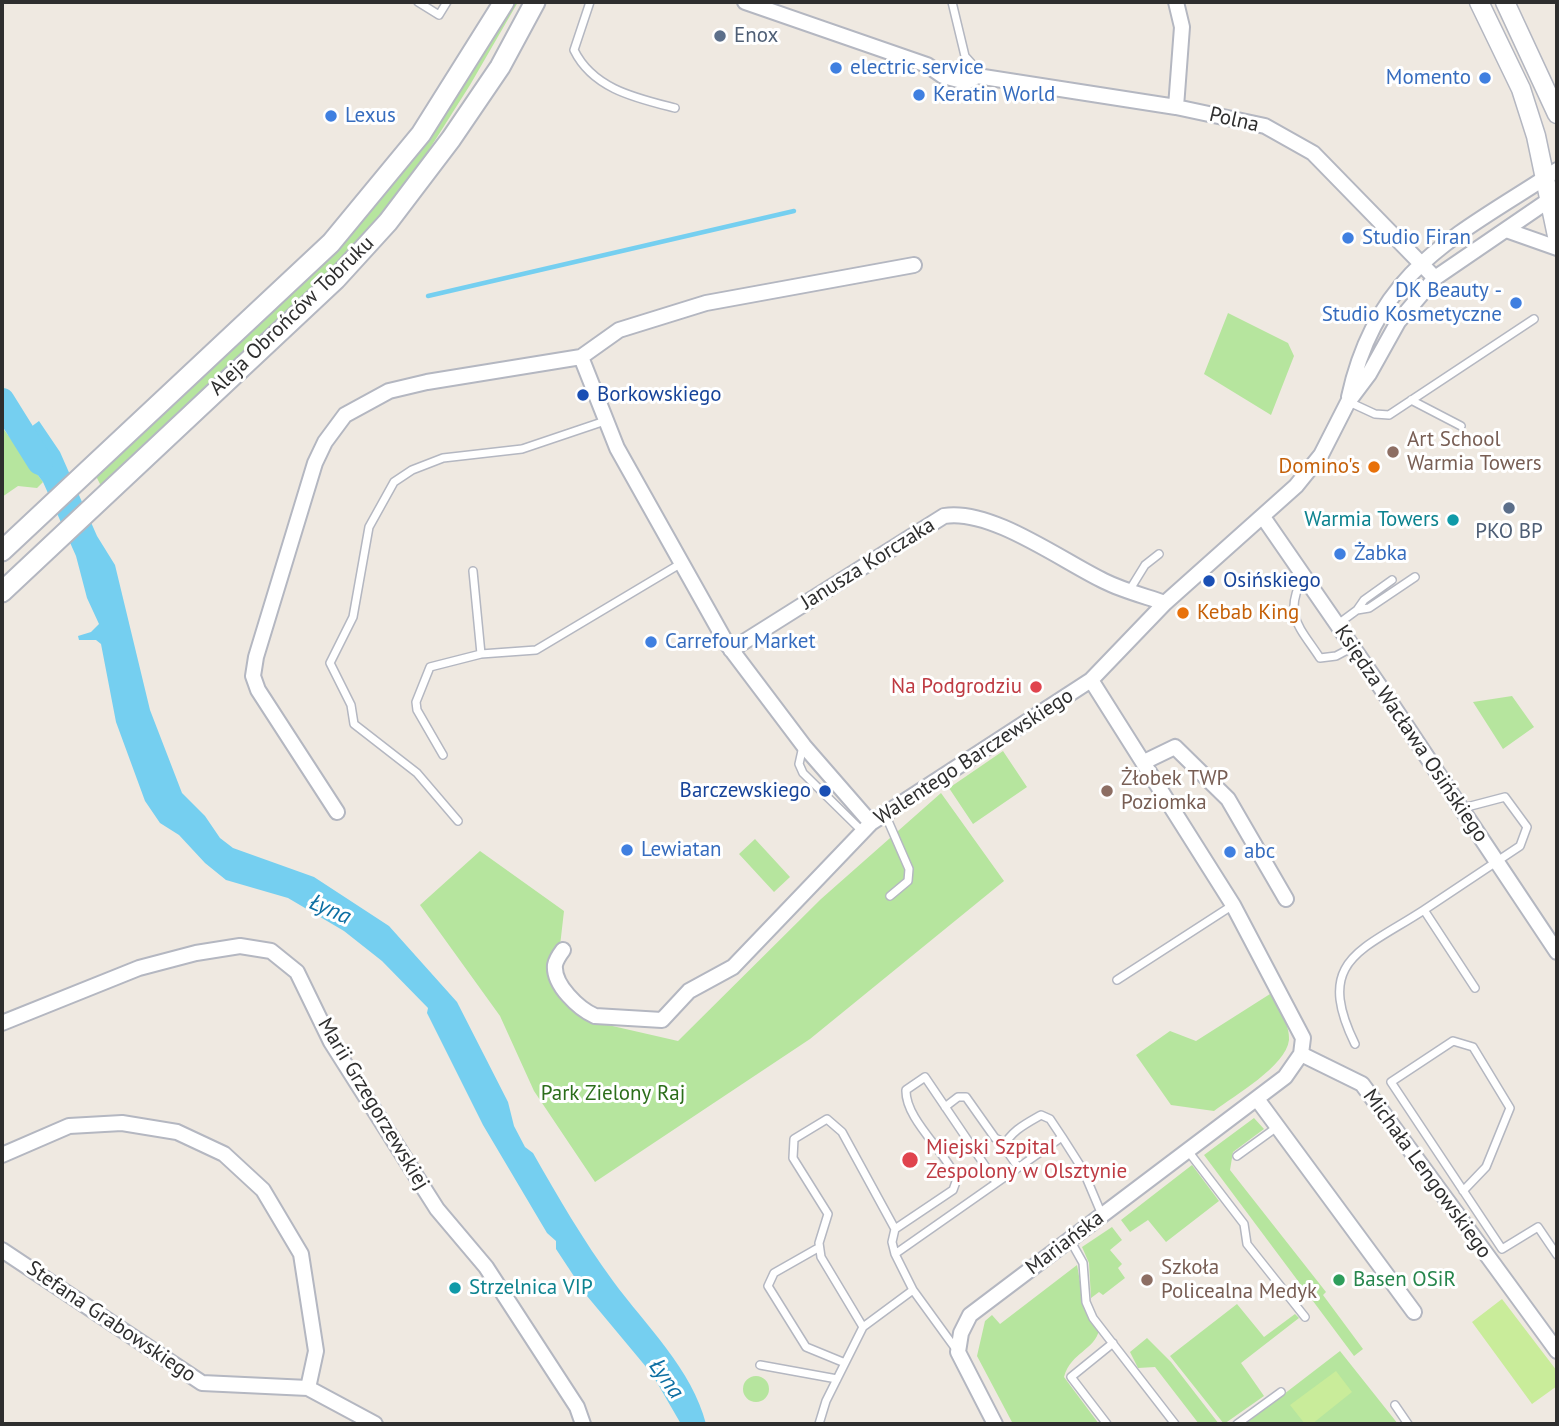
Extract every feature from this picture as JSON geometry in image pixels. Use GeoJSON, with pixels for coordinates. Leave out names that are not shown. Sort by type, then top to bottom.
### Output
{"type":"FeatureCollection","features":[{"type":"Feature","properties":{"kind":"main road","name":"Aleja Obrońców Tobruku"},"geometry":{"type":"LineString","coordinates":[[2,551],[302,271],[368,201],[453,86],[504,2]]}},
{"type":"Feature","properties":{"kind":"main road","name":"Aleja Obrońców Tobruku"},"geometry":{"type":"LineString","coordinates":[[2,592],[335,279],[388,222],[451,139],[500,67],[535,2]]}},
{"type":"Feature","properties":{"kind":"street","name":"Polna"},"geometry":{"type":"LineString","coordinates":[[745,2],[927,65],[943,76],[966,82],[977,76],[1176,107],[1265,126],[1314,153],[1435,278]]}},
{"type":"Feature","properties":{"kind":"street"},"geometry":{"type":"LineString","coordinates":[[1176,2],[1182,38],[1176,107]]}},
{"type":"Feature","properties":{"kind":"street"},"geometry":{"type":"LineString","coordinates":[[1479,2],[1521,89],[1552,173],[1557,236]]}},
{"type":"Feature","properties":{"kind":"street"},"geometry":{"type":"LineString","coordinates":[[1505,2],[1557,114]]}},
{"type":"Feature","properties":{"kind":"street","name":"Walentego Barczewskiego"},"geometry":{"type":"LineString","coordinates":[[1348,402],[1356,365],[1369,334],[1387,301],[1420,262],[1441,245],[1552,173]]}},
{"type":"Feature","properties":{"kind":"street","name":"Walentego Barczewskiego"},"geometry":{"type":"LineString","coordinates":[[563,950],[555,964],[557,981],[585,1012],[595,1016],[662,1020],[689,991],[733,967],[787,914],[866,827],[1091,680],[1165,603],[1296,486],[1321,455],[1348,402],[1369,374],[1398,322],[1435,278],[1554,197]]}},
{"type":"Feature","properties":{"kind":"street"},"geometry":{"type":"LineString","coordinates":[[1506,230],[1557,248]]}},
{"type":"Feature","properties":{"kind":"street"},"geometry":{"type":"LineString","coordinates":[[337,812],[258,690],[253,676],[294,528],[325,442],[345,415],[389,391],[581,357],[619,330],[706,303],[914,265]]}},
{"type":"Feature","properties":{"kind":"street"},"geometry":{"type":"LineString","coordinates":[[581,357],[605,421],[680,564],[731,650],[866,827]]}},
{"type":"Feature","properties":{"kind":"street","name":"Janusza Korczaka"},"geometry":{"type":"LineString","coordinates":[[731,650],[944,516],[990,522],[1104,581],[1165,603]]}},
{"type":"Feature","properties":{"kind":"street","name":"Księdza Wacława Osińskiego"},"geometry":{"type":"LineString","coordinates":[[1263,517],[1463,808],[1557,952]]}},
{"type":"Feature","properties":{"kind":"street"},"geometry":{"type":"LineString","coordinates":[[1091,680],[1233,905],[1299,1025],[1303,1038],[1301,1054]]}},
{"type":"Feature","properties":{"kind":"street"},"geometry":{"type":"LineString","coordinates":[[1144,762],[1175,747],[1228,799],[1286,899]]}},
{"type":"Feature","properties":{"kind":"street","name":"Marii Grzegorzewskiej"},"geometry":{"type":"LineString","coordinates":[[2,1023],[139,968],[196,953],[240,946],[271,951],[298,972],[331,1042],[437,1209],[486,1267],[577,1407],[583,1424]]}},
{"type":"Feature","properties":{"kind":"street","name":"Mariańska"},"geometry":{"type":"LineString","coordinates":[[958,1352],[961,1333],[970,1315],[1285,1077],[1301,1054]]}},
{"type":"Feature","properties":{"kind":"street","name":"Michała Lengowskiego"},"geometry":{"type":"LineString","coordinates":[[1301,1054],[1362,1084],[1557,1351]]}},
{"type":"Feature","properties":{"kind":"street"},"geometry":{"type":"LineString","coordinates":[[1257,1098],[1414,1312]]}},
{"type":"Feature","properties":{"kind":"street"},"geometry":{"type":"LineString","coordinates":[[2,1155],[69,1126],[122,1123],[177,1132],[224,1154],[263,1190],[301,1254],[316,1351],[308,1388]]}},
{"type":"Feature","properties":{"kind":"street","name":"Stefana Grabowskiego"},"geometry":{"type":"LineString","coordinates":[[2,1250],[202,1383],[308,1388],[375,1424]]}},
{"type":"Feature","properties":{"kind":"street"},"geometry":{"type":"LineString","coordinates":[[958,1352],[995,1424]]}},
{"type":"Feature","properties":{"kind":"lane"},"geometry":{"type":"LineString","coordinates":[[418,2],[439,15],[447,2]]}},
{"type":"Feature","properties":{"kind":"lane"},"geometry":{"type":"LineString","coordinates":[[590,2],[575,50],[582,65],[626,96],[676,108]]}},
{"type":"Feature","properties":{"kind":"lane"},"geometry":{"type":"LineString","coordinates":[[952,2],[965,56],[974,66],[977,76]]}},
{"type":"Feature","properties":{"kind":"lane"},"geometry":{"type":"LineString","coordinates":[[1348,402],[1375,414],[1389,415],[1534,319]]}},
{"type":"Feature","properties":{"kind":"lane"},"geometry":{"type":"LineString","coordinates":[[1412,400],[1461,426]]}},
{"type":"Feature","properties":{"kind":"lane"},"geometry":{"type":"LineString","coordinates":[[458,821],[417,773],[354,724],[351,705],[330,663],[353,617],[369,527],[394,482],[412,470],[443,458],[522,449],[605,421]]}},
{"type":"Feature","properties":{"kind":"lane"},"geometry":{"type":"LineString","coordinates":[[1129,592],[1145,565],[1158,554]]}},
{"type":"Feature","properties":{"kind":"lane"},"geometry":{"type":"LineString","coordinates":[[443,755],[415,702],[430,667],[439,662],[481,654],[536,650],[680,564]]}},
{"type":"Feature","properties":{"kind":"lane"},"geometry":{"type":"LineString","coordinates":[[473,571],[481,654]]}},
{"type":"Feature","properties":{"kind":"lane"},"geometry":{"type":"LineString","coordinates":[[1303,577],[1293,596],[1293,617],[1320,658],[1336,656],[1353,647]]}},
{"type":"Feature","properties":{"kind":"lane"},"geometry":{"type":"LineString","coordinates":[[1357,610],[1369,608],[1415,577]]}},
{"type":"Feature","properties":{"kind":"lane"},"geometry":{"type":"LineString","coordinates":[[1337,625],[1357,610],[1364,600],[1392,580]]}},
{"type":"Feature","properties":{"kind":"lane"},"geometry":{"type":"LineString","coordinates":[[1355,1044],[1339,1005],[1340,981],[1349,958],[1520,846],[1527,827],[1505,797],[1463,808]]}},
{"type":"Feature","properties":{"kind":"lane"},"geometry":{"type":"LineString","coordinates":[[885,813],[909,869],[908,881],[890,896]]}},
{"type":"Feature","properties":{"kind":"lane"},"geometry":{"type":"LineString","coordinates":[[1117,980],[1233,905]]}},
{"type":"Feature","properties":{"kind":"lane"},"geometry":{"type":"LineString","coordinates":[[1423,910],[1475,988]]}},
{"type":"Feature","properties":{"kind":"lane"},"geometry":{"type":"LineString","coordinates":[[1463,1191],[1486,1167],[1510,1108],[1473,1046],[1453,1041],[1391,1082],[1463,1191],[1502,1249],[1538,1227],[1554,1243],[1557,1255]]}},
{"type":"Feature","properties":{"kind":"lane"},"geometry":{"type":"LineString","coordinates":[[895,1229],[953,1190],[957,1179],[951,1165],[906,1104],[906,1090],[925,1077],[996,1182]]}},
{"type":"Feature","properties":{"kind":"lane"},"geometry":{"type":"LineString","coordinates":[[945,1107],[958,1097],[966,1097],[995,1138],[1005,1143]]}},
{"type":"Feature","properties":{"kind":"lane"},"geometry":{"type":"LineString","coordinates":[[1005,1143],[1041,1115],[1050,1119],[1083,1170],[1102,1214]]}},
{"type":"Feature","properties":{"kind":"lane"},"geometry":{"type":"LineString","coordinates":[[845,1363],[806,1347],[768,1286],[774,1273],[818,1248],[828,1214],[793,1158],[794,1139],[827,1119],[842,1132],[895,1229],[892,1242],[895,1254],[913,1290],[958,1352]]}},
{"type":"Feature","properties":{"kind":"lane"},"geometry":{"type":"LineString","coordinates":[[1237,1156],[1277,1127]]}},
{"type":"Feature","properties":{"kind":"lane"},"geometry":{"type":"LineString","coordinates":[[895,1254],[1062,1137]]}},
{"type":"Feature","properties":{"kind":"lane"},"geometry":{"type":"LineString","coordinates":[[1005,1143],[1004,1147],[1018,1167]]}},
{"type":"Feature","properties":{"kind":"lane"},"geometry":{"type":"LineString","coordinates":[[1188,1151],[1244,1224],[1247,1244],[1305,1317]]}},
{"type":"Feature","properties":{"kind":"lane"},"geometry":{"type":"LineString","coordinates":[[1070,1240],[1083,1264],[1086,1302],[1093,1318],[1175,1424]]}},
{"type":"Feature","properties":{"kind":"lane"},"geometry":{"type":"LineString","coordinates":[[818,1248],[863,1327]]}},
{"type":"Feature","properties":{"kind":"lane"},"geometry":{"type":"LineString","coordinates":[[819,1424],[837,1379],[863,1327],[913,1290]]}},
{"type":"Feature","properties":{"kind":"lane"},"geometry":{"type":"LineString","coordinates":[[1107,1424],[1070,1377],[1113,1343]]}},
{"type":"Feature","properties":{"kind":"lane"},"geometry":{"type":"LineString","coordinates":[[760,1365],[837,1379]]}},
{"type":"Feature","properties":{"kind":"lane"},"geometry":{"type":"LineString","coordinates":[[1237,1424],[1281,1392]]}},
{"type":"Feature","properties":{"kind":"lane"},"geometry":{"type":"LineString","coordinates":[[1395,1405],[1408,1424]]}},
{"type":"Feature","properties":{"kind":"green space"},"geometry":{"type":"Polygon","coordinates":[[[514,2],[518,2],[470,85],[403,191],[320,280],[101,486],[96,476],[271,312],[378,199],[427,138],[472,72],[514,2]]]}},
{"type":"Feature","properties":{"kind":"green space"},"geometry":{"type":"Polygon","coordinates":[[[1228,313],[1288,343],[1294,356],[1271,415],[1204,374],[1228,313]]]}},
{"type":"Feature","properties":{"kind":"green space"},"geometry":{"type":"Polygon","coordinates":[[[2,427],[43,482],[37,488],[18,486],[2,497],[2,427]]]}},
{"type":"Feature","properties":{"kind":"green space"},"geometry":{"type":"Polygon","coordinates":[[[1512,696],[1534,727],[1503,749],[1473,702],[1512,696]]]}},
{"type":"Feature","properties":{"kind":"green space"},"geometry":{"type":"Polygon","coordinates":[[[1003,751],[1027,787],[973,824],[949,788],[1003,751]]]}},
{"type":"Feature","properties":{"kind":"green space","name":"Park Zielony Raj"},"geometry":{"type":"Polygon","coordinates":[[[941,793],[1004,881],[810,1039],[595,1182],[534,1091],[500,1016],[420,905],[480,851],[564,911],[555,989],[595,1022],[678,1041],[821,899],[941,793]]]}},
{"type":"Feature","properties":{"kind":"green space"},"geometry":{"type":"Polygon","coordinates":[[[755,839],[790,877],[774,892],[739,854],[755,839]]]}},
{"type":"Feature","properties":{"kind":"green space"},"geometry":{"type":"Polygon","coordinates":[[[1270,994],[1283,1016],[1289,1034],[1286,1050],[1279,1060],[1258,1080],[1214,1111],[1171,1105],[1136,1055],[1170,1031],[1196,1041],[1270,994]]]}},
{"type":"Feature","properties":{"kind":"green space"},"geometry":{"type":"Polygon","coordinates":[[[1254,1118],[1264,1129],[1233,1152],[1230,1170],[1326,1292],[1323,1295],[1363,1349],[1354,1356],[1204,1155],[1254,1118]]]}},
{"type":"Feature","properties":{"kind":"green space"},"geometry":{"type":"Polygon","coordinates":[[[1192,1165],[1219,1201],[1166,1242],[1148,1220],[1130,1232],[1121,1220],[1192,1165]]]}},
{"type":"Feature","properties":{"kind":"green space"},"geometry":{"type":"Polygon","coordinates":[[[1112,1227],[1122,1240],[1110,1250],[1122,1264],[1118,1268],[1125,1278],[1103,1295],[1099,1292],[1091,1298],[1089,1263],[1082,1247],[1112,1227]]]}},
{"type":"Feature","properties":{"kind":"green space"},"geometry":{"type":"Polygon","coordinates":[[[1077,1265],[1085,1309],[1099,1330],[1097,1337],[1072,1362],[1064,1377],[1099,1424],[1013,1424],[977,1356],[985,1321],[992,1315],[1000,1324],[1077,1265]]]}},
{"type":"Feature","properties":{"kind":"green space"},"geometry":{"type":"Polygon","coordinates":[[[1502,1299],[1557,1371],[1557,1386],[1532,1404],[1472,1322],[1502,1299]]]}},
{"type":"Feature","properties":{"kind":"green space"},"geometry":{"type":"Polygon","coordinates":[[[1237,1304],[1264,1337],[1295,1314],[1299,1318],[1241,1363],[1264,1396],[1224,1424],[1170,1356],[1237,1304]]]}},
{"type":"Feature","properties":{"kind":"green space"},"geometry":{"type":"Polygon","coordinates":[[[1147,1338],[1171,1362],[1219,1424],[1199,1424],[1155,1367],[1138,1368],[1130,1352],[1147,1338]]]}},
{"type":"Feature","properties":{"kind":"green space"},"geometry":{"type":"Polygon","coordinates":[[[1340,1351],[1398,1424],[1245,1424],[1340,1351]]]}},
{"type":"Feature","properties":{"kind":"green space"},"geometry":{"type":"Polygon","coordinates":[[[1336,1371],[1352,1392],[1312,1424],[1305,1424],[1290,1405],[1336,1371]]]}},
{"type":"Feature","properties":{"kind":"green space"},"geometry":{"type":"Polygon","coordinates":[[[756,1376],[765,1380],[769,1389],[765,1398],[756,1402],[747,1398],[743,1389],[747,1380],[756,1376]]]}},
{"type":"Feature","properties":{"kind":"water"},"geometry":{"type":"Polygon","coordinates":[[[39,421],[60,452],[97,536],[115,565],[150,710],[182,793],[205,816],[220,838],[233,848],[314,877],[389,926],[457,1002],[508,1102],[514,1126],[525,1147],[533,1153],[602,1266],[679,1366],[706,1424],[681,1424],[652,1374],[587,1296],[483,1125],[427,1013],[428,1008],[382,961],[344,931],[288,898],[226,880],[205,863],[179,835],[160,823],[145,801],[116,722],[101,644],[96,640],[79,640],[78,636],[91,632],[99,624],[87,598],[76,556],[43,482],[12,441],[39,421]]]}},
{"type":"Feature","properties":{"kind":"waterway"},"geometry":{"type":"LineString","coordinates":[[428,296],[794,211]]}},
{"type":"Feature","properties":{"kind":"waterway","name":"Łyna"},"geometry":{"type":"LineString","coordinates":[[2,401],[40,462]]}},
{"type":"Feature","properties":{"kind":"place","name":"Enox"},"geometry":{"type":"Point","coordinates":[720,36]}},
{"type":"Feature","properties":{"kind":"place","name":"electric service"},"geometry":{"type":"Point","coordinates":[836,68]}},
{"type":"Feature","properties":{"kind":"place","name":"Momento"},"geometry":{"type":"Point","coordinates":[1485,78]}},
{"type":"Feature","properties":{"kind":"place","name":"Keratin World"},"geometry":{"type":"Point","coordinates":[919,95]}},
{"type":"Feature","properties":{"kind":"place","name":"Lexus"},"geometry":{"type":"Point","coordinates":[331,116]}},
{"type":"Feature","properties":{"kind":"place","name":"Studio Firan"},"geometry":{"type":"Point","coordinates":[1348,238]}},
{"type":"Feature","properties":{"kind":"place","name":"DK Beauty - Studio Kosmetyczne"},"geometry":{"type":"Point","coordinates":[1516,303]}},
{"type":"Feature","properties":{"kind":"place","name":"Borkowskiego"},"geometry":{"type":"Point","coordinates":[583,395]}},
{"type":"Feature","properties":{"kind":"place","name":"Art School Warmia Towers"},"geometry":{"type":"Point","coordinates":[1393,452]}},
{"type":"Feature","properties":{"kind":"place","name":"Domino's"},"geometry":{"type":"Point","coordinates":[1374,467]}},
{"type":"Feature","properties":{"kind":"place","name":"PKO BP"},"geometry":{"type":"Point","coordinates":[1509,508]}},
{"type":"Feature","properties":{"kind":"place","name":"Warmia Towers"},"geometry":{"type":"Point","coordinates":[1453,520]}},
{"type":"Feature","properties":{"kind":"place","name":"Żabka"},"geometry":{"type":"Point","coordinates":[1340,554]}},
{"type":"Feature","properties":{"kind":"place","name":"Osińskiego"},"geometry":{"type":"Point","coordinates":[1209,581]}},
{"type":"Feature","properties":{"kind":"place","name":"Kebab King"},"geometry":{"type":"Point","coordinates":[1183,613]}},
{"type":"Feature","properties":{"kind":"place","name":"Carrefour Market"},"geometry":{"type":"Point","coordinates":[651,642]}},
{"type":"Feature","properties":{"kind":"place","name":"Na Podgrodziu"},"geometry":{"type":"Point","coordinates":[1036,687]}},
{"type":"Feature","properties":{"kind":"place","name":"Barczewskiego"},"geometry":{"type":"Point","coordinates":[825,791]}},
{"type":"Feature","properties":{"kind":"place","name":"Żłobek TWP Poziomka"},"geometry":{"type":"Point","coordinates":[1107,791]}},
{"type":"Feature","properties":{"kind":"place","name":"Lewiatan"},"geometry":{"type":"Point","coordinates":[627,850]}},
{"type":"Feature","properties":{"kind":"place","name":"abc"},"geometry":{"type":"Point","coordinates":[1230,852]}},
{"type":"Feature","properties":{"kind":"place","name":"Miejski Szpital Zespolony w Olsztynie"},"geometry":{"type":"Point","coordinates":[910,1160]}},
{"type":"Feature","properties":{"kind":"place","name":"Szkoła Policealna Medyk"},"geometry":{"type":"Point","coordinates":[1147,1280]}},
{"type":"Feature","properties":{"kind":"place","name":"Basen OSiR"},"geometry":{"type":"Point","coordinates":[1339,1280]}},
{"type":"Feature","properties":{"kind":"place","name":"Strzelnica VIP"},"geometry":{"type":"Point","coordinates":[455,1288]}}]}
